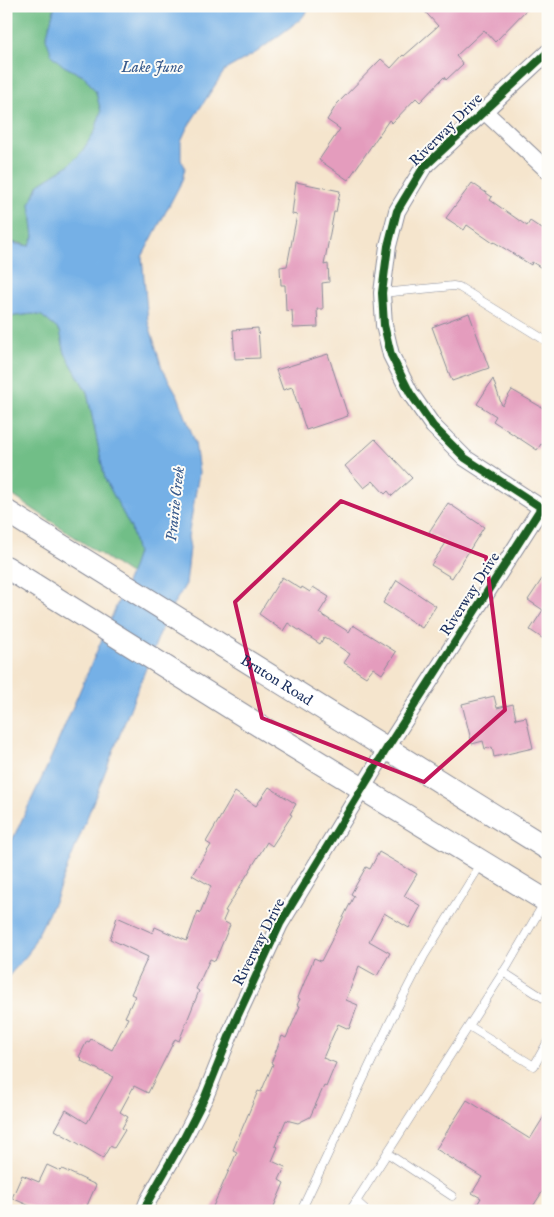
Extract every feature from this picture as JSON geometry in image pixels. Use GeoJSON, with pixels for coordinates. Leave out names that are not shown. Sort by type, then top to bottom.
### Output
{"type":"FeatureCollection","features":[{"type":"Feature","properties":{"kind":"main road","name":"Bruton Road"},"geometry":{"type":"LineString","coordinates":[[6,511],[548,849]]}},
{"type":"Feature","properties":{"kind":"main road"},"geometry":{"type":"LineString","coordinates":[[6,566],[194,685],[546,902]]}},
{"type":"Feature","properties":{"kind":"street","name":"Riverway Drive"},"geometry":{"type":"LineString","coordinates":[[144,1211],[205,1097],[237,1017],[280,924],[388,748],[545,510],[465,458],[433,426],[410,393],[391,355],[384,325],[382,293],[388,246],[397,211],[423,168],[548,52]]}},
{"type":"Feature","properties":{"kind":"street"},"geometry":{"type":"LineString","coordinates":[[484,111],[548,171]]}},
{"type":"Feature","properties":{"kind":"lane"},"geometry":{"type":"LineString","coordinates":[[382,293],[458,287],[548,342]]}},
{"type":"Feature","properties":{"kind":"lane"},"geometry":{"type":"LineString","coordinates":[[301,1211],[391,1020],[424,956],[482,862]]}},
{"type":"Feature","properties":{"kind":"lane"},"geometry":{"type":"LineString","coordinates":[[350,1211],[546,902]]}},
{"type":"Feature","properties":{"kind":"lane"},"geometry":{"type":"LineString","coordinates":[[503,972],[548,1001]]}},
{"type":"Feature","properties":{"kind":"lane"},"geometry":{"type":"LineString","coordinates":[[469,1026],[534,1066],[548,1041]]}},
{"type":"Feature","properties":{"kind":"lane"},"geometry":{"type":"LineString","coordinates":[[387,1153],[452,1196]]}},
{"type":"Feature","properties":{"kind":"lane"},"geometry":{"type":"LineString","coordinates":[[356,1201],[367,1211]]}},
{"type":"Feature","properties":{"kind":"highlighted area"},"geometry":{"type":"Polygon","coordinates":[[[341,501],[486,557],[505,710],[424,782],[262,718],[235,602],[341,501]]]}},
{"type":"Feature","properties":{"kind":"green space"},"geometry":{"type":"Polygon","coordinates":[[[6,6],[55,6],[46,38],[64,66],[85,77],[96,92],[101,112],[95,131],[81,153],[69,165],[39,184],[30,204],[34,237],[29,246],[6,242],[6,6]]]}},
{"type":"Feature","properties":{"kind":"green space"},"geometry":{"type":"Polygon","coordinates":[[[33,314],[42,316],[60,331],[65,353],[87,392],[105,479],[131,528],[137,553],[130,574],[6,491],[6,317],[33,314]]]}},
{"type":"Feature","properties":{"kind":"water","name":"Lake June"},"geometry":{"type":"Polygon","coordinates":[[[55,6],[311,6],[301,19],[257,52],[225,70],[187,128],[181,141],[181,160],[185,168],[182,181],[142,257],[148,321],[162,368],[178,396],[195,442],[199,473],[188,537],[190,548],[186,584],[167,615],[53,904],[28,954],[6,979],[6,853],[47,767],[130,574],[137,553],[131,528],[105,479],[87,392],[65,353],[60,331],[42,316],[33,314],[6,317],[6,242],[29,246],[34,237],[30,204],[39,184],[69,165],[81,153],[95,131],[101,112],[96,92],[85,77],[64,66],[52,56],[46,38],[55,6]]]}},
{"type":"Feature","properties":{"kind":"building"},"geometry":{"type":"Polygon","coordinates":[[[420,6],[530,6],[495,42],[484,30],[456,56],[463,64],[446,80],[444,77],[420,102],[416,98],[392,123],[389,120],[348,180],[319,160],[340,129],[327,120],[337,104],[381,59],[391,68],[403,55],[438,26],[420,6]]]}},
{"type":"Feature","properties":{"kind":"building"},"geometry":{"type":"Polygon","coordinates":[[[296,182],[340,191],[324,265],[328,264],[329,282],[322,283],[323,309],[317,309],[318,327],[293,328],[292,310],[286,311],[285,285],[281,285],[280,267],[287,266],[297,215],[292,214],[296,182]]]}},
{"type":"Feature","properties":{"kind":"building"},"geometry":{"type":"Polygon","coordinates":[[[472,183],[492,197],[490,200],[527,226],[530,221],[548,233],[548,272],[532,262],[531,265],[493,243],[467,225],[464,230],[446,218],[472,183]]]}},
{"type":"Feature","properties":{"kind":"building"},"geometry":{"type":"Polygon","coordinates":[[[469,313],[489,368],[452,381],[432,327],[469,313]]]}},
{"type":"Feature","properties":{"kind":"building"},"geometry":{"type":"Polygon","coordinates":[[[258,328],[260,358],[235,359],[233,330],[258,328]]]}},
{"type":"Feature","properties":{"kind":"building"},"geometry":{"type":"Polygon","coordinates":[[[328,354],[348,416],[306,430],[292,387],[283,390],[276,370],[328,354]]]}},
{"type":"Feature","properties":{"kind":"building"},"geometry":{"type":"Polygon","coordinates":[[[493,379],[502,406],[512,390],[548,411],[548,448],[541,444],[537,450],[493,421],[496,416],[477,404],[493,379]]]}},
{"type":"Feature","properties":{"kind":"building"},"geometry":{"type":"Polygon","coordinates":[[[375,439],[412,478],[392,496],[388,491],[385,494],[373,481],[364,488],[345,466],[375,439]]]}},
{"type":"Feature","properties":{"kind":"building"},"geometry":{"type":"Polygon","coordinates":[[[448,503],[484,527],[452,578],[431,565],[446,543],[429,532],[448,503]]]}},
{"type":"Feature","properties":{"kind":"building"},"geometry":{"type":"Polygon","coordinates":[[[548,570],[548,642],[530,630],[543,610],[528,600],[548,570]]]}},
{"type":"Feature","properties":{"kind":"building"},"geometry":{"type":"Polygon","coordinates":[[[282,577],[301,589],[302,587],[310,592],[313,587],[329,597],[319,613],[349,632],[353,625],[396,652],[382,674],[373,668],[366,677],[344,663],[350,654],[324,637],[320,644],[288,623],[283,631],[259,614],[282,577]]]}},
{"type":"Feature","properties":{"kind":"building"},"geometry":{"type":"Polygon","coordinates":[[[397,580],[436,606],[422,628],[383,603],[397,580]]]}},
{"type":"Feature","properties":{"kind":"building"},"geometry":{"type":"Polygon","coordinates":[[[494,696],[497,708],[513,704],[516,719],[526,717],[533,748],[494,757],[492,747],[485,749],[483,741],[472,744],[462,704],[494,696]]]}},
{"type":"Feature","properties":{"kind":"building"},"geometry":{"type":"Polygon","coordinates":[[[269,787],[296,804],[290,814],[292,815],[272,846],[267,842],[225,911],[227,912],[223,921],[230,925],[215,961],[210,959],[196,989],[199,991],[179,1041],[175,1039],[148,1093],[134,1086],[120,1112],[128,1117],[122,1128],[125,1130],[114,1148],[110,1146],[103,1158],[55,1130],[66,1110],[87,1123],[113,1077],[81,1061],[82,1058],[79,1057],[87,1041],[89,1042],[91,1039],[112,1050],[128,1018],[125,1017],[135,996],[131,994],[148,957],[110,939],[117,917],[153,933],[155,927],[187,941],[198,911],[200,913],[211,886],[192,875],[211,845],[206,842],[235,792],[256,806],[269,787]]]}},
{"type":"Feature","properties":{"kind":"building"},"geometry":{"type":"Polygon","coordinates":[[[379,852],[417,874],[404,896],[421,906],[409,928],[384,913],[369,941],[390,953],[377,976],[359,966],[346,1000],[358,1005],[349,1029],[338,1024],[323,1058],[336,1063],[326,1087],[324,1086],[310,1117],[298,1123],[286,1120],[275,1146],[278,1147],[272,1161],[285,1167],[279,1180],[284,1183],[272,1211],[211,1211],[237,1152],[233,1150],[258,1091],[261,1092],[282,1036],[286,1038],[300,1006],[297,1005],[300,999],[298,998],[314,958],[321,961],[354,896],[351,894],[366,867],[370,869],[379,852]]]}},
{"type":"Feature","properties":{"kind":"building"},"geometry":{"type":"Polygon","coordinates":[[[467,1100],[530,1139],[548,1110],[548,1183],[530,1211],[473,1211],[481,1198],[472,1193],[482,1177],[436,1149],[467,1100]]]}},
{"type":"Feature","properties":{"kind":"building"},"geometry":{"type":"Polygon","coordinates":[[[47,1165],[60,1171],[62,1169],[96,1185],[86,1208],[82,1206],[80,1211],[41,1211],[12,1198],[22,1175],[39,1182],[47,1165]]]}},
{"type":"Feature","properties":{"kind":"cycle path"},"geometry":{"type":"LineString","coordinates":[[548,52],[423,168],[397,211],[388,246],[382,293],[384,325],[391,355],[410,393],[433,426],[465,458],[548,512]]}},
{"type":"Feature","properties":{"kind":"cycle path"},"geometry":{"type":"LineString","coordinates":[[144,1211],[205,1097],[237,1017],[280,924],[387,748],[541,508]]}},
{"type":"Feature","properties":{"kind":"water label","name":"Prairie Creek"},"geometry":{"type":"Point","coordinates":[176,504]}}]}
